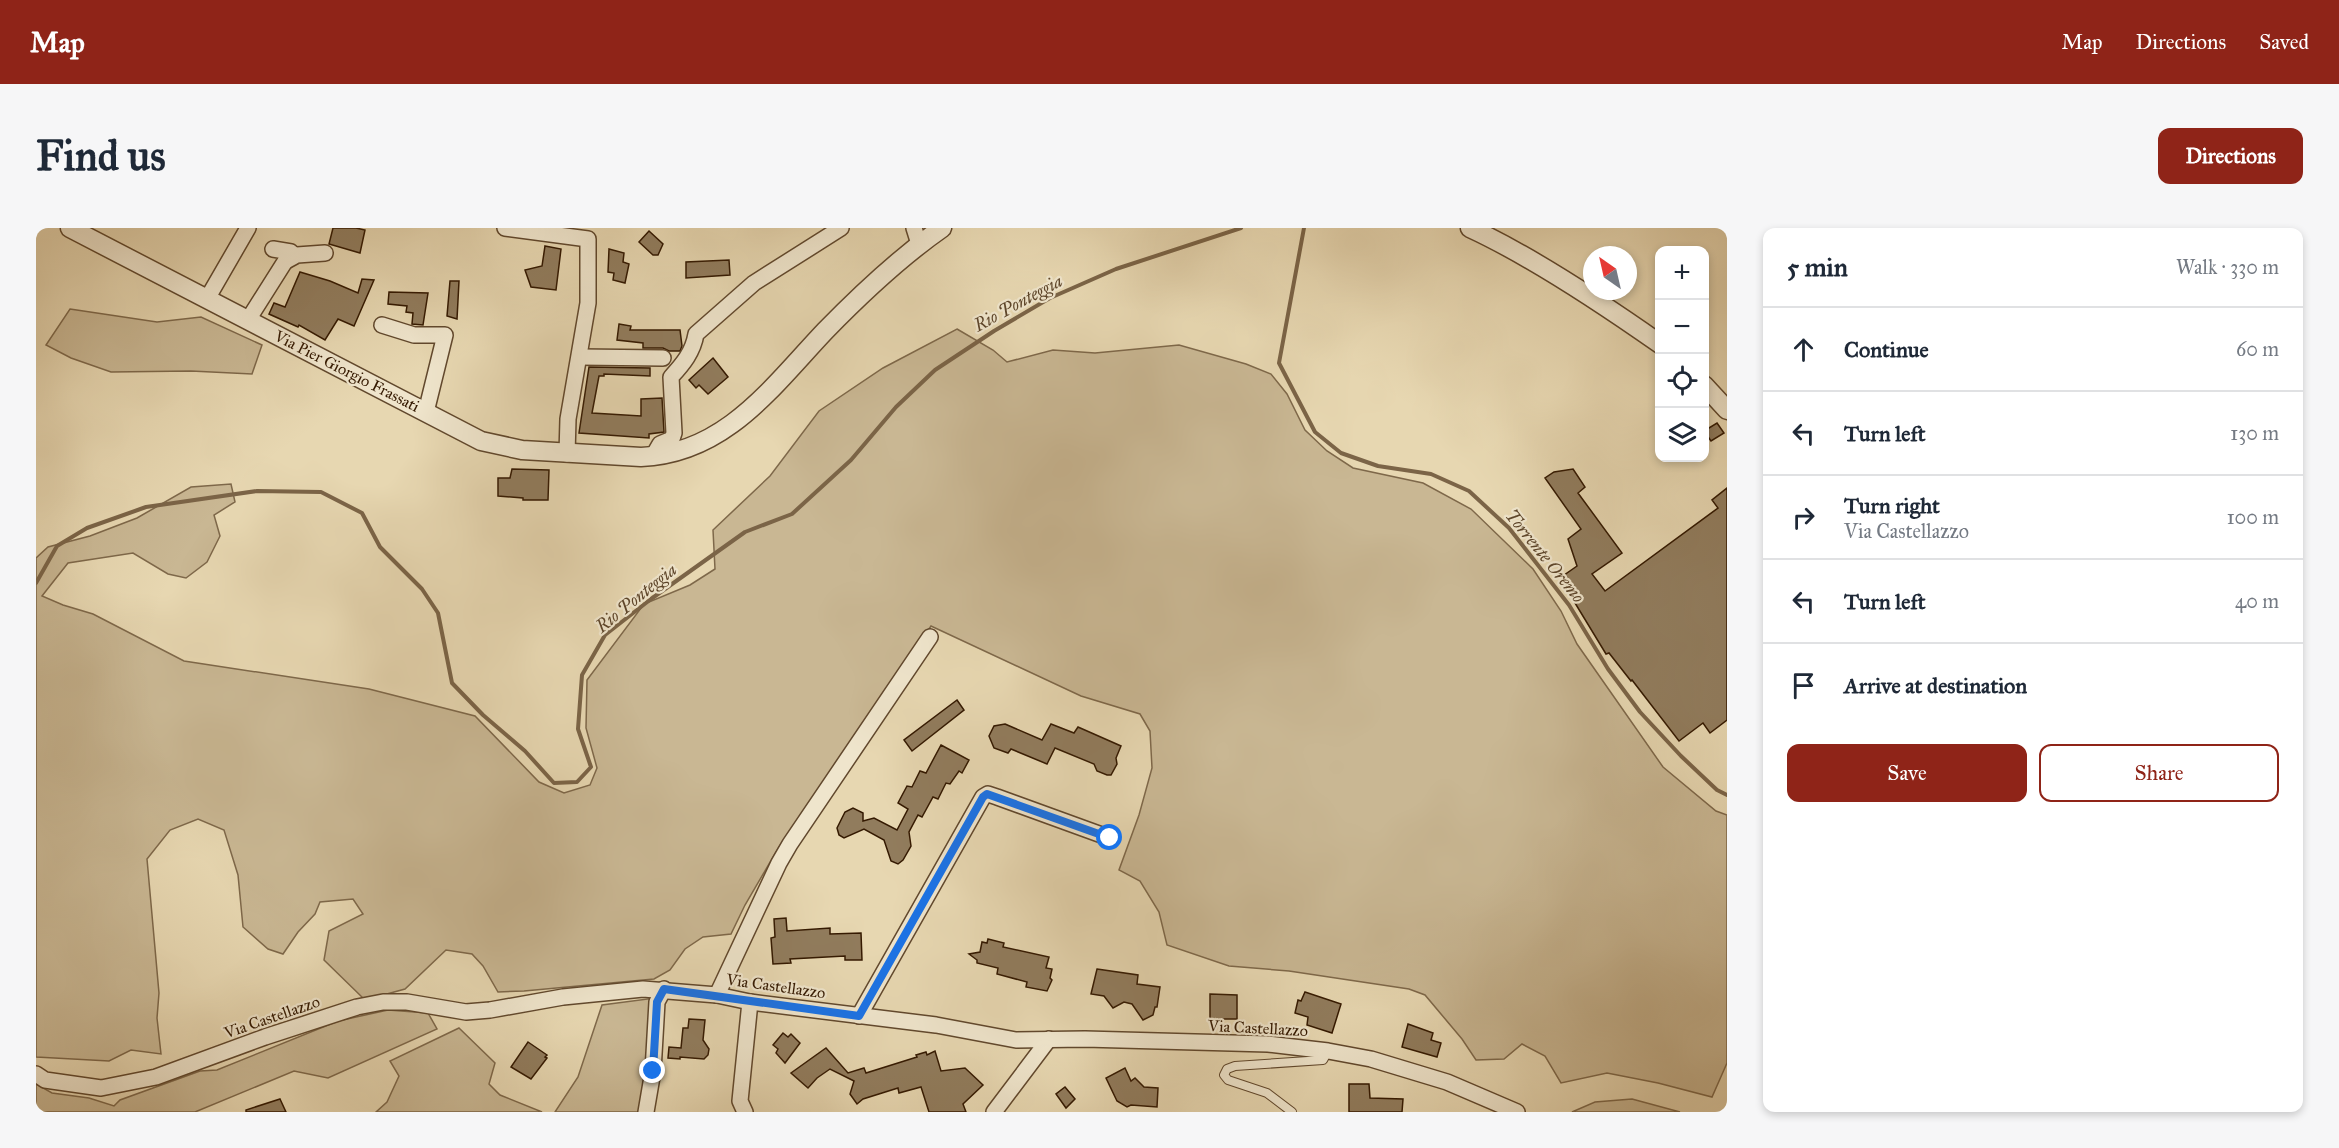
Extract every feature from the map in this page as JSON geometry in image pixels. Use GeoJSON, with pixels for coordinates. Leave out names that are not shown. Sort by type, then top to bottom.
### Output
{"type":"FeatureCollection","features":[{"type":"Feature","properties":{"kind":"street","name":"Via Pier Giorgio Frassati"},"geometry":{"type":"LineString","coordinates":[[70,228],[481,441],[522,450],[647,457],[702,442],[748,413],[917,236],[942,228]]}},
{"type":"Feature","properties":{"kind":"street"},"geometry":{"type":"LineString","coordinates":[[207,299],[248,228]]}},
{"type":"Feature","properties":{"kind":"street"},"geometry":{"type":"LineString","coordinates":[[505,228],[588,238],[588,303],[568,419],[567,454]]}},
{"type":"Feature","properties":{"kind":"street"},"geometry":{"type":"LineString","coordinates":[[647,457],[660,444],[672,439],[675,424],[671,377],[689,355],[696,334],[754,283],[841,228]]}},
{"type":"Feature","properties":{"kind":"street"},"geometry":{"type":"LineString","coordinates":[[1470,228],[1497,241],[1575,288],[1655,341]]}},
{"type":"Feature","properties":{"kind":"street"},"geometry":{"type":"LineString","coordinates":[[248,320],[291,252],[273,249]]}},
{"type":"Feature","properties":{"kind":"street"},"geometry":{"type":"LineString","coordinates":[[286,261],[297,255],[325,253]]}},
{"type":"Feature","properties":{"kind":"street"},"geometry":{"type":"LineString","coordinates":[[382,325],[414,335],[445,335],[426,412]]}},
{"type":"Feature","properties":{"kind":"street"},"geometry":{"type":"LineString","coordinates":[[580,357],[663,358]]}},
{"type":"Feature","properties":{"kind":"street"},"geometry":{"type":"LineString","coordinates":[[1709,390],[1727,410]]}},
{"type":"Feature","properties":{"kind":"street"},"geometry":{"type":"LineString","coordinates":[[717,996],[790,844],[930,637]]}},
{"type":"Feature","properties":{"kind":"street"},"geometry":{"type":"LineString","coordinates":[[859,1016],[983,797],[987,794],[998,796],[1110,838]]}},
{"type":"Feature","properties":{"kind":"street","name":"Via Castellazzo"},"geometry":{"type":"LineString","coordinates":[[36,1074],[45,1080],[101,1088],[156,1077],[265,1037],[357,1007],[383,1002],[408,1002],[466,1012],[563,997],[643,988],[936,1025],[1016,1041],[1049,1039],[1268,1044],[1328,1051],[1371,1059],[1447,1082],[1517,1112]]}},
{"type":"Feature","properties":{"kind":"street"},"geometry":{"type":"LineString","coordinates":[[646,1112],[653,1071],[657,1002],[664,989]]}},
{"type":"Feature","properties":{"kind":"street"},"geometry":{"type":"LineString","coordinates":[[745,1112],[740,1101],[750,1002]]}},
{"type":"Feature","properties":{"kind":"street"},"geometry":{"type":"LineString","coordinates":[[994,1112],[1049,1039]]}},
{"type":"Feature","properties":{"kind":"lane"},"geometry":{"type":"LineString","coordinates":[[1292,1112],[1267,1093],[1228,1080],[1224,1075],[1227,1069],[1235,1066],[1323,1060],[1328,1051]]}},
{"type":"Feature","properties":{"kind":"shaded area"},"geometry":{"type":"Polygon","coordinates":[[[70,309],[157,322],[201,317],[262,345],[252,374],[191,371],[111,372],[71,358],[46,345],[70,309]]]}},
{"type":"Feature","properties":{"kind":"shaded area"},"geometry":{"type":"Polygon","coordinates":[[[957,329],[993,350],[1007,362],[1053,350],[1095,353],[1179,345],[1246,364],[1271,374],[1287,394],[1305,430],[1327,451],[1353,468],[1423,483],[1471,509],[1533,569],[1561,611],[1577,644],[1663,767],[1716,811],[1727,815],[1727,1063],[1712,1097],[1607,1073],[1561,1083],[1545,1056],[1522,1044],[1504,1059],[1476,1060],[1462,1039],[1425,995],[1409,989],[1289,971],[1229,966],[1167,945],[1159,912],[1140,881],[1119,870],[1139,815],[1152,768],[1150,731],[1140,714],[1081,696],[931,626],[779,847],[731,934],[703,937],[685,949],[670,970],[654,979],[498,992],[483,966],[472,954],[446,950],[405,989],[365,1000],[324,960],[329,931],[363,914],[353,899],[320,902],[315,914],[298,932],[283,954],[268,949],[243,927],[238,875],[224,830],[198,819],[170,830],[147,859],[159,993],[157,1018],[161,1054],[131,1050],[109,1061],[36,1057],[36,558],[48,547],[90,536],[137,518],[191,487],[231,484],[235,502],[214,515],[220,536],[207,562],[186,578],[168,574],[133,553],[68,563],[42,596],[93,614],[184,661],[369,689],[475,716],[539,782],[564,793],[590,785],[597,768],[586,728],[587,680],[644,604],[690,585],[715,569],[713,530],[770,476],[819,411],[883,368],[957,329]]]}},
{"type":"Feature","properties":{"kind":"shaded area"},"geometry":{"type":"Polygon","coordinates":[[[655,998],[640,1112],[555,1112],[578,1077],[602,1005],[655,998]]]}},
{"type":"Feature","properties":{"kind":"shaded area"},"geometry":{"type":"Polygon","coordinates":[[[388,1010],[428,1013],[437,1029],[328,1078],[294,1071],[195,1112],[36,1112],[36,1084],[52,1093],[89,1098],[114,1106],[120,1100],[200,1071],[217,1070],[338,1021],[388,1010]]]}},
{"type":"Feature","properties":{"kind":"shaded area"},"geometry":{"type":"Polygon","coordinates":[[[459,1028],[495,1063],[489,1084],[500,1095],[542,1112],[376,1112],[387,1102],[399,1076],[390,1061],[459,1028]]]}},
{"type":"Feature","properties":{"kind":"shaded area"},"geometry":{"type":"Polygon","coordinates":[[[1632,1099],[1680,1112],[1572,1112],[1595,1102],[1632,1099]]]}},
{"type":"Feature","properties":{"kind":"building"},"geometry":{"type":"Polygon","coordinates":[[[333,228],[365,230],[360,253],[329,244],[333,228]]]}},
{"type":"Feature","properties":{"kind":"building"},"geometry":{"type":"Polygon","coordinates":[[[649,231],[663,244],[658,255],[653,255],[639,242],[649,231]]]}},
{"type":"Feature","properties":{"kind":"building"},"geometry":{"type":"Polygon","coordinates":[[[545,246],[561,249],[556,290],[531,287],[525,270],[542,266],[545,246]]]}},
{"type":"Feature","properties":{"kind":"building"},"geometry":{"type":"Polygon","coordinates":[[[609,249],[624,253],[623,262],[629,264],[625,283],[613,280],[614,273],[608,272],[609,249]]]}},
{"type":"Feature","properties":{"kind":"building"},"geometry":{"type":"Polygon","coordinates":[[[729,260],[730,275],[686,278],[686,262],[729,260]]]}},
{"type":"Feature","properties":{"kind":"building"},"geometry":{"type":"Polygon","coordinates":[[[300,272],[358,293],[362,279],[374,280],[354,326],[338,319],[325,340],[299,325],[298,327],[269,314],[274,303],[285,307],[300,272]]]}},
{"type":"Feature","properties":{"kind":"building"},"geometry":{"type":"Polygon","coordinates":[[[450,281],[459,281],[457,319],[447,316],[450,281]]]}},
{"type":"Feature","properties":{"kind":"building"},"geometry":{"type":"Polygon","coordinates":[[[389,292],[428,293],[423,325],[412,324],[413,313],[406,312],[407,306],[388,304],[389,292]]]}},
{"type":"Feature","properties":{"kind":"building"},"geometry":{"type":"Polygon","coordinates":[[[619,324],[631,326],[630,330],[680,330],[682,346],[680,351],[669,351],[663,348],[643,348],[643,343],[617,340],[619,324]]]}},
{"type":"Feature","properties":{"kind":"building"},"geometry":{"type":"Polygon","coordinates":[[[713,358],[728,377],[708,394],[699,385],[696,388],[689,380],[713,358]]]}},
{"type":"Feature","properties":{"kind":"building"},"geometry":{"type":"Polygon","coordinates":[[[589,367],[650,368],[650,376],[604,374],[604,376],[599,376],[592,413],[641,416],[641,399],[662,398],[664,432],[649,434],[649,438],[579,433],[589,367]]]}},
{"type":"Feature","properties":{"kind":"building"},"geometry":{"type":"Polygon","coordinates":[[[1717,423],[1724,433],[1711,441],[1709,428],[1717,423]]]}},
{"type":"Feature","properties":{"kind":"building"},"geometry":{"type":"Polygon","coordinates":[[[512,469],[549,470],[548,500],[523,500],[523,498],[498,496],[498,478],[510,478],[512,469]]]}},
{"type":"Feature","properties":{"kind":"building"},"geometry":{"type":"Polygon","coordinates":[[[1573,469],[1585,487],[1578,493],[1622,553],[1592,574],[1605,591],[1718,508],[1712,500],[1727,488],[1727,720],[1710,733],[1703,723],[1679,741],[1632,680],[1609,653],[1606,654],[1575,603],[1577,602],[1560,578],[1577,566],[1568,539],[1581,529],[1545,478],[1554,472],[1573,469]]]}},
{"type":"Feature","properties":{"kind":"building"},"geometry":{"type":"Polygon","coordinates":[[[957,700],[964,710],[912,751],[904,740],[957,700]]]}},
{"type":"Feature","properties":{"kind":"building"},"geometry":{"type":"Polygon","coordinates":[[[1005,724],[1042,740],[1051,724],[1074,733],[1078,727],[1121,746],[1116,758],[1117,764],[1111,775],[1107,775],[1097,771],[1094,764],[1055,748],[1047,764],[1011,749],[1008,753],[994,748],[989,736],[994,726],[1005,724]]]}},
{"type":"Feature","properties":{"kind":"building"},"geometry":{"type":"Polygon","coordinates":[[[941,745],[969,760],[962,773],[959,771],[950,784],[946,783],[938,799],[933,797],[922,817],[918,815],[909,832],[911,846],[903,860],[898,864],[891,861],[884,840],[864,829],[844,838],[839,835],[837,828],[845,812],[853,808],[863,813],[863,821],[874,818],[897,830],[908,809],[898,803],[907,786],[912,787],[920,771],[926,773],[941,745]]]}},
{"type":"Feature","properties":{"kind":"building"},"geometry":{"type":"Polygon","coordinates":[[[786,918],[787,931],[830,928],[830,934],[861,933],[862,960],[845,960],[845,956],[790,959],[791,963],[773,964],[771,938],[775,937],[774,919],[786,918]]]}},
{"type":"Feature","properties":{"kind":"building"},"geometry":{"type":"Polygon","coordinates":[[[988,939],[1004,943],[1003,947],[1049,957],[1046,968],[1052,969],[1050,978],[1052,980],[1047,991],[1026,987],[1027,982],[997,974],[998,968],[977,963],[977,960],[969,954],[980,952],[982,942],[987,943],[988,939]]]}},
{"type":"Feature","properties":{"kind":"building"},"geometry":{"type":"Polygon","coordinates":[[[1097,969],[1138,975],[1137,984],[1160,987],[1157,1007],[1153,1015],[1143,1020],[1132,1004],[1124,1002],[1113,1008],[1104,996],[1091,994],[1097,969]]]}},
{"type":"Feature","properties":{"kind":"building"},"geometry":{"type":"Polygon","coordinates":[[[1305,992],[1341,1004],[1332,1033],[1307,1025],[1308,1017],[1295,1013],[1298,1000],[1301,1001],[1305,992]]]}},
{"type":"Feature","properties":{"kind":"building"},"geometry":{"type":"Polygon","coordinates":[[[1210,994],[1237,995],[1237,1019],[1210,1019],[1210,994]]]}},
{"type":"Feature","properties":{"kind":"building"},"geometry":{"type":"Polygon","coordinates":[[[689,1019],[705,1020],[703,1040],[709,1049],[708,1055],[704,1059],[668,1058],[669,1047],[681,1048],[683,1028],[688,1028],[689,1019]]]}},
{"type":"Feature","properties":{"kind":"building"},"geometry":{"type":"Polygon","coordinates":[[[1408,1024],[1433,1033],[1431,1040],[1441,1043],[1437,1057],[1402,1047],[1408,1024]]]}},
{"type":"Feature","properties":{"kind":"building"},"geometry":{"type":"Polygon","coordinates":[[[783,1033],[788,1037],[791,1034],[800,1043],[785,1063],[776,1053],[778,1049],[773,1045],[783,1033]]]}},
{"type":"Feature","properties":{"kind":"building"},"geometry":{"type":"Polygon","coordinates":[[[528,1042],[547,1055],[531,1079],[511,1067],[528,1042]]]}},
{"type":"Feature","properties":{"kind":"building"},"geometry":{"type":"Polygon","coordinates":[[[826,1048],[848,1073],[864,1068],[866,1073],[917,1057],[916,1055],[926,1052],[927,1055],[935,1051],[941,1071],[965,1068],[983,1085],[963,1104],[966,1112],[929,1112],[921,1087],[899,1093],[898,1088],[863,1099],[857,1104],[850,1094],[854,1081],[830,1069],[808,1088],[791,1073],[826,1048]]]}},
{"type":"Feature","properties":{"kind":"building"},"geometry":{"type":"Polygon","coordinates":[[[1125,1068],[1131,1081],[1135,1078],[1144,1087],[1158,1088],[1157,1107],[1131,1105],[1127,1107],[1117,1101],[1106,1078],[1125,1068]]]}},
{"type":"Feature","properties":{"kind":"building"},"geometry":{"type":"Polygon","coordinates":[[[1349,1084],[1369,1084],[1370,1098],[1403,1099],[1402,1112],[1349,1112],[1349,1084]]]}},
{"type":"Feature","properties":{"kind":"building"},"geometry":{"type":"Polygon","coordinates":[[[1065,1087],[1075,1099],[1066,1108],[1056,1094],[1065,1087]]]}},
{"type":"Feature","properties":{"kind":"building"},"geometry":{"type":"Polygon","coordinates":[[[280,1099],[286,1112],[246,1112],[246,1110],[280,1099]]]}},
{"type":"Feature","properties":{"kind":"waterway","name":"Rio Ponteggia"},"geometry":{"type":"LineString","coordinates":[[36,583],[57,546],[87,528],[146,507],[257,491],[321,492],[362,513],[380,547],[422,589],[438,613],[452,683],[483,715],[525,751],[554,783],[577,782],[591,767],[578,729],[582,675],[605,635],[745,532],[792,514],[851,460],[896,407],[935,370],[994,331],[1050,298],[1116,269],[1241,228]]}},
{"type":"Feature","properties":{"kind":"waterway","name":"Torrente Oremo"},"geometry":{"type":"LineString","coordinates":[[1304,228],[1279,363],[1315,432],[1341,453],[1378,466],[1431,474],[1469,491],[1509,528],[1569,605],[1608,669],[1640,712],[1681,756],[1717,790],[1727,795]]}},
{"type":"Feature","properties":{"kind":"route"},"geometry":{"type":"LineString","coordinates":[[653,1071],[657,1002],[664,989],[859,1016],[983,797],[987,794],[998,796],[1110,838]]}}]}
